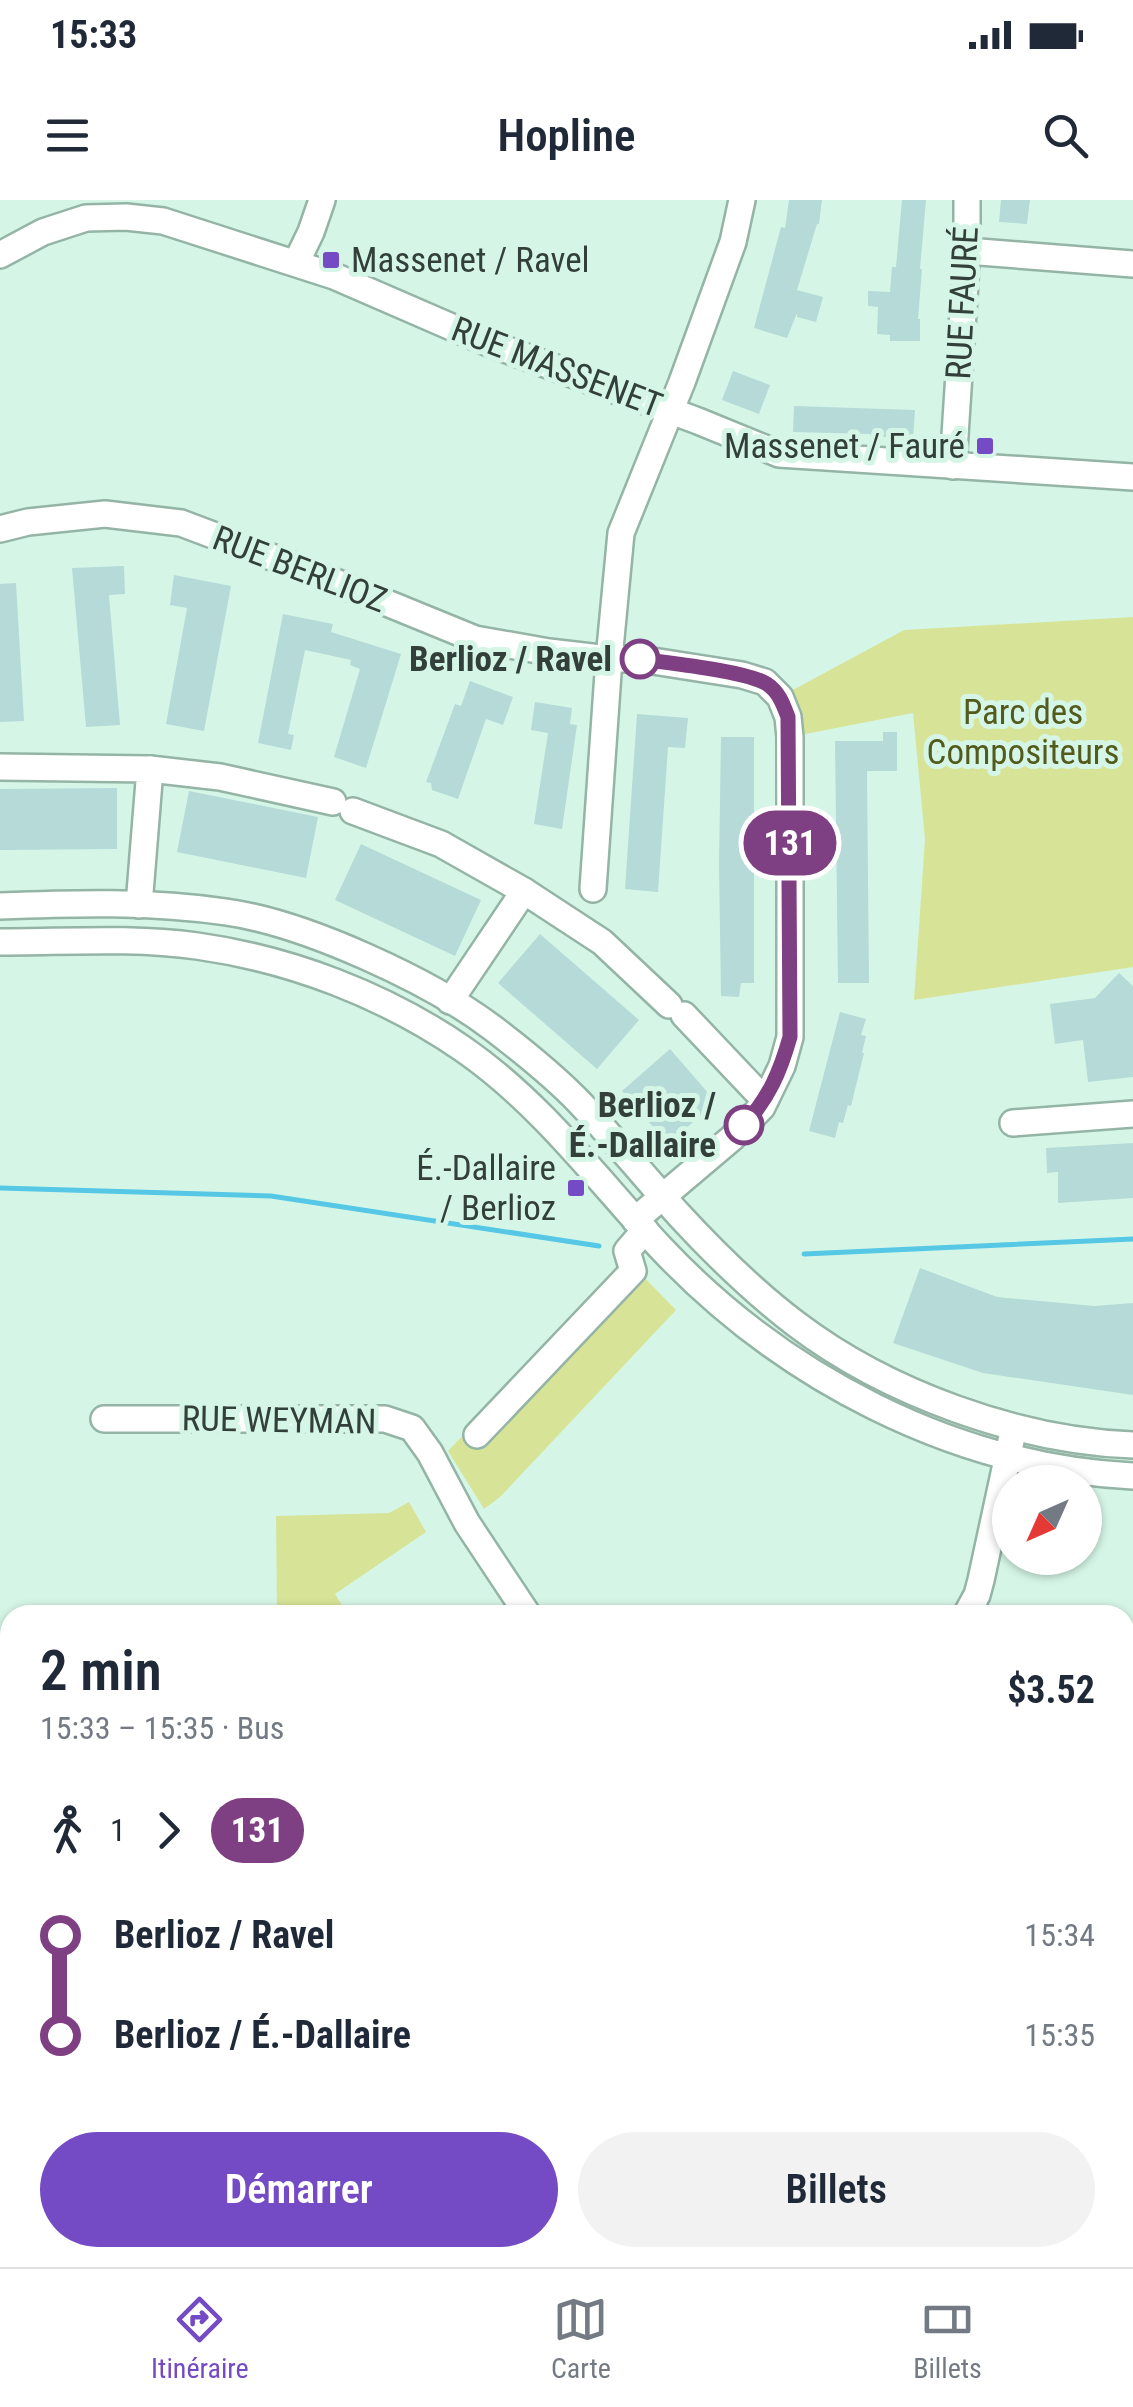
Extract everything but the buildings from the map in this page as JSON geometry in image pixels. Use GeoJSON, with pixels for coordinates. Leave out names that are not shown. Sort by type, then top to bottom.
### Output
{"type":"FeatureCollection","features":[{"type":"Feature","properties":{"kind":"street"},"geometry":{"type":"LineString","coordinates":[[296,263],[322,200]]}},
{"type":"Feature","properties":{"kind":"street"},"geometry":{"type":"LineString","coordinates":[[593,889],[621,532],[733,242],[742,200]]}},
{"type":"Feature","properties":{"kind":"street","name":"RUE FAURÉ"},"geometry":{"type":"LineString","coordinates":[[952,466],[968,200]]}},
{"type":"Feature","properties":{"kind":"street","name":"RUE MASSENET"},"geometry":{"type":"LineString","coordinates":[[0,255],[43,232],[86,218],[126,216],[182,226],[334,276],[486,342],[779,454],[1133,477]]}},
{"type":"Feature","properties":{"kind":"street"},"geometry":{"type":"LineString","coordinates":[[967,251],[1133,264]]}},
{"type":"Feature","properties":{"kind":"street","name":"RUE BERLIOZ"},"geometry":{"type":"LineString","coordinates":[[0,528],[106,514],[182,523],[474,639],[742,675],[765,682],[780,696],[788,717],[790,1037],[782,1066],[762,1106],[732,1138],[662,1197],[640,1225]]}},
{"type":"Feature","properties":{"kind":"street"},"geometry":{"type":"LineString","coordinates":[[0,767],[150,768],[220,776],[343,806],[440,844],[524,890],[602,942],[766,1098]]}},
{"type":"Feature","properties":{"kind":"street"},"geometry":{"type":"LineString","coordinates":[[139,904],[150,768]]}},
{"type":"Feature","properties":{"kind":"street"},"geometry":{"type":"LineString","coordinates":[[450,1001],[524,890]]}},
{"type":"Feature","properties":{"kind":"street"},"geometry":{"type":"LineString","coordinates":[[0,906],[139,904],[230,912],[291,928],[378,964],[491,1027],[577,1100],[662,1197],[745,1281],[824,1344],[920,1394],[976,1416],[1065,1438],[1133,1445]]}},
{"type":"Feature","properties":{"kind":"street"},"geometry":{"type":"LineString","coordinates":[[0,942],[108,941],[195,946],[257,956],[364,994],[414,1020],[495,1073],[562,1136],[688,1276],[811,1373],[910,1424],[1007,1456],[1133,1476]]}},
{"type":"Feature","properties":{"kind":"street"},"geometry":{"type":"LineString","coordinates":[[1014,1123],[1133,1114]]}},
{"type":"Feature","properties":{"kind":"street"},"geometry":{"type":"LineString","coordinates":[[477,1436],[633,1271],[626,1251],[640,1225]]}},
{"type":"Feature","properties":{"kind":"street","name":"RUE WEYMAN"},"geometry":{"type":"LineString","coordinates":[[104,1419],[385,1418],[412,1428],[521,1605]]}},
{"type":"Feature","properties":{"kind":"street"},"geometry":{"type":"LineString","coordinates":[[972,1605],[981,1580],[1014,1426]]}},
{"type":"Feature","properties":{"kind":"green space","name":"Parc des Compositeurs"},"geometry":{"type":"Polygon","coordinates":[[[1133,617],[1133,967],[914,1000],[925,839],[913,713],[790,737],[780,697],[904,630],[1133,617]]]}},
{"type":"Feature","properties":{"kind":"green space"},"geometry":{"type":"Polygon","coordinates":[[[629,1262],[676,1310],[500,1497],[484,1509],[448,1451],[629,1262]]]}},
{"type":"Feature","properties":{"kind":"green space"},"geometry":{"type":"Polygon","coordinates":[[[409,1502],[426,1532],[335,1594],[342,1605],[277,1605],[276,1516],[389,1513],[409,1502]]]}},
{"type":"Feature","properties":{"kind":"waterway"},"geometry":{"type":"LineString","coordinates":[[0,1188],[271,1196],[599,1246]]}},
{"type":"Feature","properties":{"kind":"waterway"},"geometry":{"type":"LineString","coordinates":[[804,1254],[1133,1239]]}},
{"type":"Feature","properties":{"kind":"bus line","name":"131"},"geometry":{"type":"LineString","coordinates":[[640,659],[765,682],[780,696],[788,717],[790,1037],[782,1066],[762,1106],[744,1125]]}},
{"type":"Feature","properties":{"kind":"place","name":"Massenet / Ravel"},"geometry":{"type":"Point","coordinates":[331,260]}},
{"type":"Feature","properties":{"kind":"place","name":"Massenet / Fauré"},"geometry":{"type":"Point","coordinates":[985,446]}},
{"type":"Feature","properties":{"kind":"place","name":"Berlioz / Ravel"},"geometry":{"type":"Point","coordinates":[640,659]}},
{"type":"Feature","properties":{"kind":"place","name":"Berlioz / É.-Dallaire"},"geometry":{"type":"Point","coordinates":[744,1125]}},
{"type":"Feature","properties":{"kind":"place","name":"É.-Dallaire / Berlioz"},"geometry":{"type":"Point","coordinates":[576,1188]}}]}
